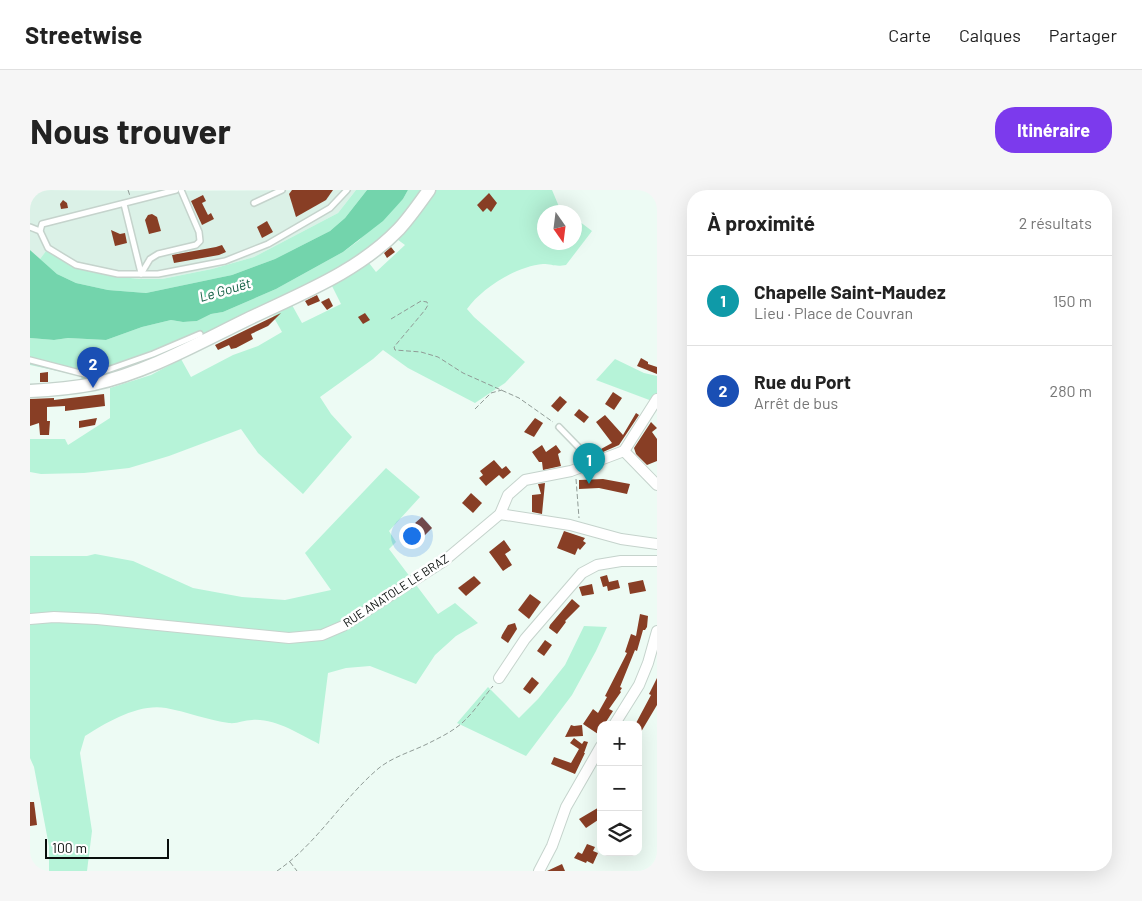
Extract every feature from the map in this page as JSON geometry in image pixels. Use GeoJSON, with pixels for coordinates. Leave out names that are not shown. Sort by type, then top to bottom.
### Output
{"type":"FeatureCollection","features":[{"type":"Feature","properties":{"kind":"street"},"geometry":{"type":"LineString","coordinates":[[30,391],[94,384],[154,364],[324,282],[354,265],[398,230],[429,190]]}},
{"type":"Feature","properties":{"kind":"street"},"geometry":{"type":"LineString","coordinates":[[657,399],[624,451],[574,470],[525,480],[508,495],[500,514],[581,528],[621,539],[657,544]]}},
{"type":"Feature","properties":{"kind":"street"},"geometry":{"type":"LineString","coordinates":[[624,451],[657,485]]}},
{"type":"Feature","properties":{"kind":"street","name":"RUE ANATOLE LE BRAZ"},"geometry":{"type":"LineString","coordinates":[[30,619],[54,617],[97,619],[289,638],[322,635],[343,626],[444,561],[500,514]]}},
{"type":"Feature","properties":{"kind":"street"},"geometry":{"type":"LineString","coordinates":[[499,678],[524,639],[582,573],[597,565],[657,561]]}},
{"type":"Feature","properties":{"kind":"street"},"geometry":{"type":"LineString","coordinates":[[616,721],[639,685],[648,663],[657,631]]}},
{"type":"Feature","properties":{"kind":"street"},"geometry":{"type":"LineString","coordinates":[[539,871],[552,846],[566,807],[597,753]]}},
{"type":"Feature","properties":{"kind":"lane"},"geometry":{"type":"LineString","coordinates":[[40,232],[42,224],[176,190]]}},
{"type":"Feature","properties":{"kind":"lane"},"geometry":{"type":"LineString","coordinates":[[141,274],[150,259],[158,254],[196,245],[200,241],[199,232],[181,190]]}},
{"type":"Feature","properties":{"kind":"lane"},"geometry":{"type":"LineString","coordinates":[[254,203],[282,190]]}},
{"type":"Feature","properties":{"kind":"lane"},"geometry":{"type":"LineString","coordinates":[[30,227],[40,232],[48,248],[76,264],[118,274],[158,274],[225,261],[268,244],[330,208],[347,190]]}},
{"type":"Feature","properties":{"kind":"lane"},"geometry":{"type":"LineString","coordinates":[[124,204],[141,274]]}},
{"type":"Feature","properties":{"kind":"lane"},"geometry":{"type":"LineString","coordinates":[[30,360],[88,375],[96,374],[153,354],[200,334]]}},
{"type":"Feature","properties":{"kind":"lane"},"geometry":{"type":"LineString","coordinates":[[559,427],[593,463]]}},
{"type":"Feature","properties":{"kind":"path"},"geometry":{"type":"LineString","coordinates":[[391,319],[424,300],[428,305],[394,346],[395,350],[421,352],[438,357],[463,373],[503,390],[531,405],[559,427]]}},
{"type":"Feature","properties":{"kind":"path"},"geometry":{"type":"LineString","coordinates":[[475,409],[491,393],[503,390]]}},
{"type":"Feature","properties":{"kind":"path"},"geometry":{"type":"LineString","coordinates":[[574,470],[581,528]]}},
{"type":"Feature","properties":{"kind":"path"},"geometry":{"type":"LineString","coordinates":[[276,871],[290,862],[318,834],[355,791],[380,767],[401,755],[429,743],[458,726],[499,678]]}},
{"type":"Feature","properties":{"kind":"path"},"geometry":{"type":"LineString","coordinates":[[290,862],[297,871]]}},
{"type":"Feature","properties":{"kind":"shaded area"},"geometry":{"type":"Polygon","coordinates":[[[41,190],[356,190],[338,213],[254,257],[212,269],[162,279],[139,279],[113,276],[72,265],[46,251],[40,259],[30,250],[30,192],[41,190]]]}},
{"type":"Feature","properties":{"kind":"shaded area"},"geometry":{"type":"Polygon","coordinates":[[[356,190],[367,190],[345,218],[330,231],[275,259],[232,275],[146,293],[108,290],[76,283],[57,274],[40,259],[46,251],[72,265],[113,276],[139,279],[162,279],[212,269],[254,257],[338,213],[356,190]]]}},
{"type":"Feature","properties":{"kind":"shaded area"},"geometry":{"type":"Polygon","coordinates":[[[408,190],[552,190],[558,205],[537,205],[537,250],[577,250],[566,265],[543,264],[533,266],[501,279],[482,293],[467,309],[525,362],[505,383],[475,403],[408,368],[383,350],[320,397],[331,414],[352,437],[303,494],[258,453],[241,429],[169,456],[129,468],[84,473],[41,474],[30,472],[30,439],[65,439],[68,445],[110,418],[110,388],[151,375],[181,359],[191,377],[233,355],[258,346],[282,332],[273,316],[292,305],[302,323],[341,304],[332,286],[369,263],[376,272],[405,245],[390,234],[343,266],[196,339],[153,357],[82,380],[81,376],[30,365],[30,338],[106,340],[142,327],[171,320],[183,322],[197,321],[211,314],[223,312],[276,289],[343,252],[358,241],[403,199],[408,190]]]}},
{"type":"Feature","properties":{"kind":"shaded area"},"geometry":{"type":"Polygon","coordinates":[[[582,223],[592,231],[582,244],[582,223]]]}},
{"type":"Feature","properties":{"kind":"shaded area"},"geometry":{"type":"Polygon","coordinates":[[[615,359],[644,373],[657,376],[657,394],[652,401],[596,380],[615,359]]]}},
{"type":"Feature","properties":{"kind":"shaded area"},"geometry":{"type":"Polygon","coordinates":[[[386,468],[420,497],[389,531],[396,542],[389,549],[438,614],[455,603],[478,623],[456,636],[435,655],[416,684],[370,666],[346,668],[328,673],[319,744],[278,724],[261,720],[229,723],[156,707],[134,711],[103,725],[85,736],[80,753],[92,831],[87,871],[49,871],[49,846],[34,767],[30,758],[30,556],[87,556],[95,554],[133,561],[193,588],[242,597],[285,600],[331,590],[305,553],[386,468]]]}},
{"type":"Feature","properties":{"kind":"shaded area"},"geometry":{"type":"Polygon","coordinates":[[[584,626],[607,627],[572,695],[526,756],[457,723],[488,687],[519,718],[538,699],[565,665],[584,626]]]}},
{"type":"Feature","properties":{"kind":"water","name":"Le Gouët"},"geometry":{"type":"Polygon","coordinates":[[[367,190],[408,190],[403,199],[383,221],[343,252],[276,289],[197,321],[183,322],[171,320],[142,327],[106,340],[30,338],[30,250],[57,274],[76,283],[108,290],[146,293],[232,275],[275,259],[330,231],[345,218],[367,190]]]}},
{"type":"Feature","properties":{"kind":"building"},"geometry":{"type":"Polygon","coordinates":[[[292,190],[333,190],[326,200],[296,217],[289,194],[292,190]]]}},
{"type":"Feature","properties":{"kind":"building"},"geometry":{"type":"Polygon","coordinates":[[[489,193],[497,203],[491,212],[487,208],[483,212],[477,205],[489,193]]]}},
{"type":"Feature","properties":{"kind":"building"},"geometry":{"type":"Polygon","coordinates":[[[203,195],[206,201],[202,203],[208,215],[211,213],[214,219],[202,225],[191,201],[203,195]]]}},
{"type":"Feature","properties":{"kind":"building"},"geometry":{"type":"Polygon","coordinates":[[[63,200],[67,203],[68,208],[61,209],[60,204],[63,200]]]}},
{"type":"Feature","properties":{"kind":"building"},"geometry":{"type":"Polygon","coordinates":[[[152,214],[157,217],[161,231],[149,234],[145,220],[148,215],[152,214]]]}},
{"type":"Feature","properties":{"kind":"building"},"geometry":{"type":"Polygon","coordinates":[[[267,221],[273,232],[262,238],[257,227],[267,221]]]}},
{"type":"Feature","properties":{"kind":"building"},"geometry":{"type":"Polygon","coordinates":[[[111,230],[120,234],[125,233],[127,243],[115,246],[111,230]]]}},
{"type":"Feature","properties":{"kind":"building"},"geometry":{"type":"Polygon","coordinates":[[[222,245],[226,252],[219,255],[174,263],[172,255],[222,245]]]}},
{"type":"Feature","properties":{"kind":"building"},"geometry":{"type":"Polygon","coordinates":[[[391,247],[395,252],[387,258],[384,253],[391,247]]]}},
{"type":"Feature","properties":{"kind":"building"},"geometry":{"type":"Polygon","coordinates":[[[317,295],[320,301],[308,306],[305,301],[317,295]]]}},
{"type":"Feature","properties":{"kind":"building"},"geometry":{"type":"Polygon","coordinates":[[[329,298],[333,306],[327,310],[321,302],[329,298]]]}},
{"type":"Feature","properties":{"kind":"building"},"geometry":{"type":"Polygon","coordinates":[[[281,313],[268,326],[251,334],[253,339],[236,348],[231,349],[229,345],[218,350],[215,345],[281,313]]]}},
{"type":"Feature","properties":{"kind":"building"},"geometry":{"type":"Polygon","coordinates":[[[365,313],[370,320],[363,324],[358,317],[365,313]]]}},
{"type":"Feature","properties":{"kind":"building"},"geometry":{"type":"Polygon","coordinates":[[[641,358],[648,362],[648,364],[657,367],[657,374],[637,366],[641,358]]]}},
{"type":"Feature","properties":{"kind":"building"},"geometry":{"type":"Polygon","coordinates":[[[48,372],[48,382],[40,382],[40,373],[48,372]]]}},
{"type":"Feature","properties":{"kind":"building"},"geometry":{"type":"Polygon","coordinates":[[[613,392],[622,398],[614,410],[605,404],[613,392]]]}},
{"type":"Feature","properties":{"kind":"building"},"geometry":{"type":"Polygon","coordinates":[[[104,394],[105,406],[65,411],[65,406],[47,407],[47,421],[50,421],[49,435],[40,435],[39,423],[30,426],[30,399],[54,398],[54,400],[104,394]]]}},
{"type":"Feature","properties":{"kind":"building"},"geometry":{"type":"Polygon","coordinates":[[[560,396],[567,402],[558,412],[551,406],[560,396]]]}},
{"type":"Feature","properties":{"kind":"building"},"geometry":{"type":"Polygon","coordinates":[[[579,409],[589,417],[584,423],[574,415],[579,409]]]}},
{"type":"Feature","properties":{"kind":"building"},"geometry":{"type":"Polygon","coordinates":[[[636,413],[639,415],[619,445],[603,452],[601,449],[612,443],[596,422],[605,415],[623,435],[636,413]]]}},
{"type":"Feature","properties":{"kind":"building"},"geometry":{"type":"Polygon","coordinates":[[[97,418],[95,425],[79,428],[79,421],[97,418]]]}},
{"type":"Feature","properties":{"kind":"building"},"geometry":{"type":"Polygon","coordinates":[[[535,418],[543,423],[534,437],[524,432],[535,418]]]}},
{"type":"Feature","properties":{"kind":"building"},"geometry":{"type":"Polygon","coordinates":[[[651,422],[657,428],[652,432],[657,439],[657,461],[647,465],[636,454],[634,448],[651,422]]]}},
{"type":"Feature","properties":{"kind":"building"},"geometry":{"type":"Polygon","coordinates":[[[542,445],[546,452],[556,445],[561,452],[558,454],[561,466],[543,470],[542,462],[539,462],[532,452],[542,445]]]}},
{"type":"Feature","properties":{"kind":"building"},"geometry":{"type":"Polygon","coordinates":[[[494,460],[502,469],[506,466],[511,472],[503,479],[499,475],[486,486],[479,478],[483,475],[480,471],[494,460]]]}},
{"type":"Feature","properties":{"kind":"building"},"geometry":{"type":"Polygon","coordinates":[[[603,479],[630,484],[627,494],[599,488],[579,489],[579,480],[603,479]]]}},
{"type":"Feature","properties":{"kind":"building"},"geometry":{"type":"Polygon","coordinates":[[[545,483],[542,514],[532,512],[532,495],[541,494],[538,484],[545,483]]]}},
{"type":"Feature","properties":{"kind":"building"},"geometry":{"type":"Polygon","coordinates":[[[471,493],[482,503],[473,513],[462,503],[471,493]]]}},
{"type":"Feature","properties":{"kind":"building"},"geometry":{"type":"Polygon","coordinates":[[[422,517],[432,528],[423,537],[415,530],[418,526],[415,523],[422,517]]]}},
{"type":"Feature","properties":{"kind":"building"},"geometry":{"type":"Polygon","coordinates":[[[564,531],[585,538],[583,541],[586,543],[580,550],[578,548],[575,555],[557,548],[564,531]]]}},
{"type":"Feature","properties":{"kind":"building"},"geometry":{"type":"Polygon","coordinates":[[[504,540],[511,550],[505,554],[512,565],[503,571],[489,552],[504,540]]]}},
{"type":"Feature","properties":{"kind":"building"},"geometry":{"type":"Polygon","coordinates":[[[607,575],[609,582],[618,580],[620,588],[608,591],[607,586],[603,587],[600,577],[607,575]]]}},
{"type":"Feature","properties":{"kind":"building"},"geometry":{"type":"Polygon","coordinates":[[[474,576],[481,583],[466,596],[458,588],[474,576]]]}},
{"type":"Feature","properties":{"kind":"building"},"geometry":{"type":"Polygon","coordinates":[[[643,580],[646,591],[630,594],[628,583],[643,580]]]}},
{"type":"Feature","properties":{"kind":"building"},"geometry":{"type":"Polygon","coordinates":[[[592,584],[594,594],[582,596],[579,587],[592,584]]]}},
{"type":"Feature","properties":{"kind":"building"},"geometry":{"type":"Polygon","coordinates":[[[530,594],[541,602],[529,619],[518,610],[530,594]]]}},
{"type":"Feature","properties":{"kind":"building"},"geometry":{"type":"Polygon","coordinates":[[[572,599],[580,606],[565,621],[557,634],[549,628],[550,625],[572,599]]]}},
{"type":"Feature","properties":{"kind":"building"},"geometry":{"type":"Polygon","coordinates":[[[640,614],[648,616],[647,627],[643,630],[637,651],[635,650],[620,687],[622,688],[621,692],[609,709],[613,711],[607,721],[597,721],[597,733],[583,724],[593,709],[598,713],[627,653],[625,652],[631,634],[636,636],[640,614]]]}},
{"type":"Feature","properties":{"kind":"building"},"geometry":{"type":"Polygon","coordinates":[[[515,623],[517,629],[508,643],[501,638],[502,635],[508,625],[515,623]]]}},
{"type":"Feature","properties":{"kind":"building"},"geometry":{"type":"Polygon","coordinates":[[[545,640],[552,645],[544,656],[537,651],[545,640]]]}},
{"type":"Feature","properties":{"kind":"building"},"geometry":{"type":"Polygon","coordinates":[[[532,677],[539,683],[530,694],[523,689],[532,677]]]}},
{"type":"Feature","properties":{"kind":"building"},"geometry":{"type":"Polygon","coordinates":[[[657,678],[657,705],[642,730],[642,721],[637,721],[651,695],[649,694],[657,678]]]}},
{"type":"Feature","properties":{"kind":"building"},"geometry":{"type":"Polygon","coordinates":[[[571,725],[582,725],[583,736],[565,737],[571,725]]]}},
{"type":"Feature","properties":{"kind":"building"},"geometry":{"type":"Polygon","coordinates":[[[574,738],[582,744],[584,741],[588,742],[575,774],[551,764],[554,757],[571,763],[579,749],[570,743],[574,738]]]}},
{"type":"Feature","properties":{"kind":"building"},"geometry":{"type":"Polygon","coordinates":[[[30,802],[34,802],[37,825],[30,826],[30,802]]]}},
{"type":"Feature","properties":{"kind":"building"},"geometry":{"type":"Polygon","coordinates":[[[597,808],[597,821],[586,828],[579,819],[597,808]]]}},
{"type":"Feature","properties":{"kind":"building"},"geometry":{"type":"Polygon","coordinates":[[[587,844],[595,847],[593,851],[597,853],[593,864],[574,858],[578,852],[582,854],[587,844]]]}},
{"type":"Feature","properties":{"kind":"building"},"geometry":{"type":"Polygon","coordinates":[[[562,864],[565,871],[547,871],[562,864]]]}},
{"type":"Feature","properties":{"kind":"place","name":"Rue du Port"},"geometry":{"type":"Point","coordinates":[93,388]}},
{"type":"Feature","properties":{"kind":"place","name":"Chapelle Saint-Maudez"},"geometry":{"type":"Point","coordinates":[589,484]}}]}
